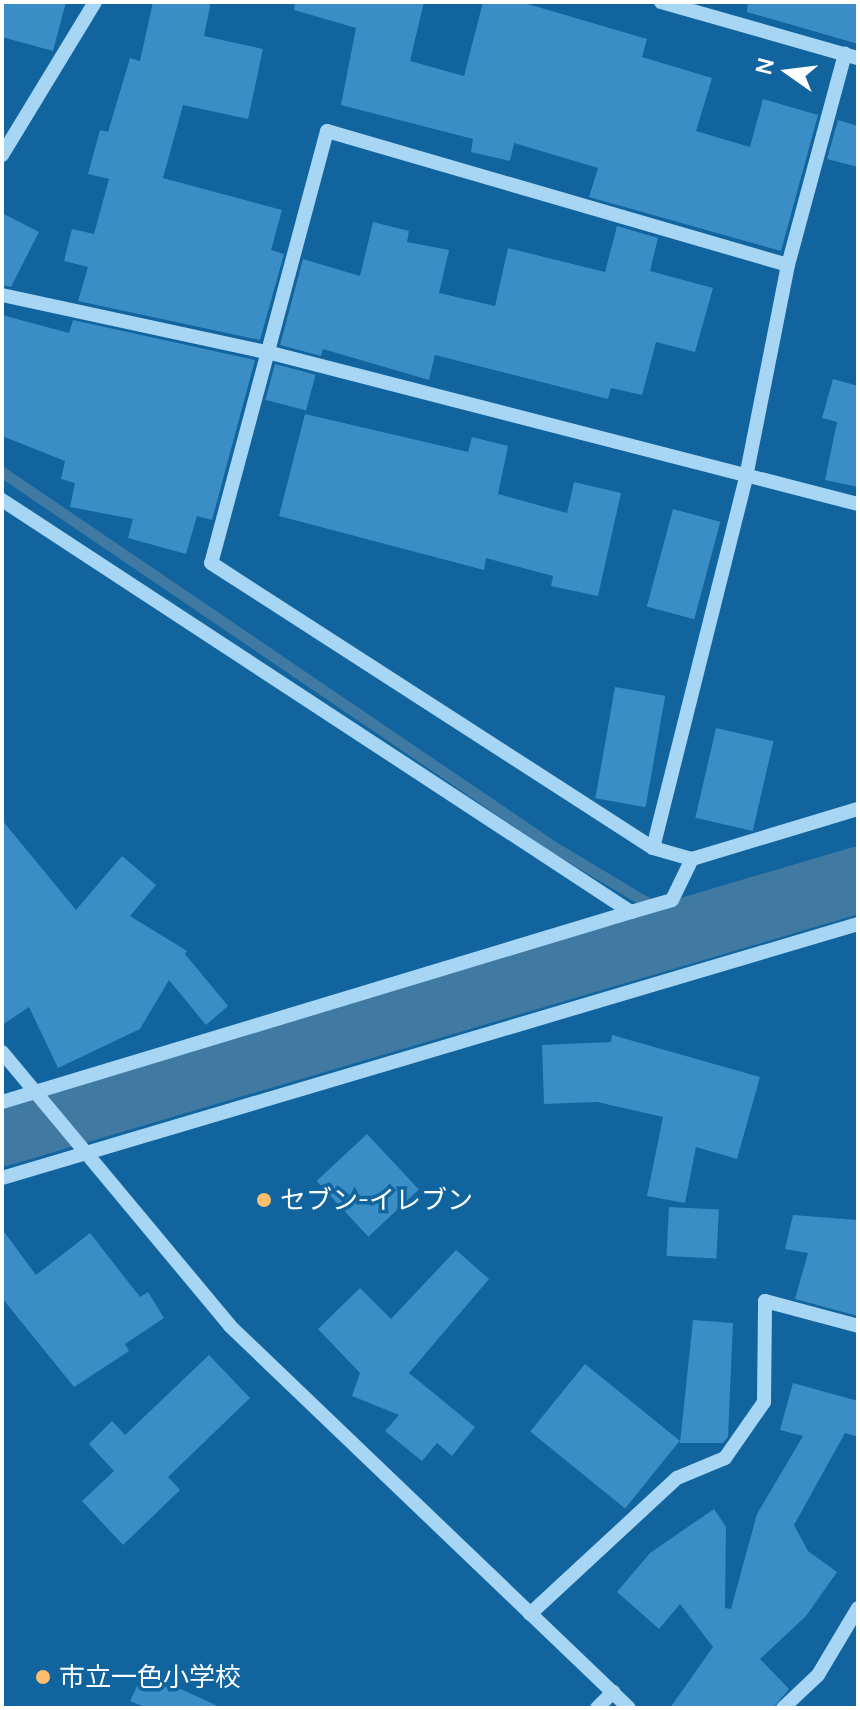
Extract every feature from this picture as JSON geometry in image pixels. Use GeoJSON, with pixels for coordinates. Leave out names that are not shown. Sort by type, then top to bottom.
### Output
{"type":"FeatureCollection","features":[{"type":"Feature","properties":{"kind":"street"},"geometry":{"type":"LineString","coordinates":[[2,155],[95,2]]}},
{"type":"Feature","properties":{"kind":"street"},"geometry":{"type":"LineString","coordinates":[[653,848],[746,477],[788,265],[851,56],[661,2]]}},
{"type":"Feature","properties":{"kind":"street"},"geometry":{"type":"LineString","coordinates":[[788,265],[327,131],[271,353],[211,563],[653,848],[692,859],[858,809]]}},
{"type":"Feature","properties":{"kind":"street"},"geometry":{"type":"LineString","coordinates":[[2,295],[271,353],[858,504]]}},
{"type":"Feature","properties":{"kind":"street"},"geometry":{"type":"LineString","coordinates":[[2,500],[635,911]]}},
{"type":"Feature","properties":{"kind":"street"},"geometry":{"type":"LineString","coordinates":[[2,1102],[672,900],[692,859]]}},
{"type":"Feature","properties":{"kind":"street"},"geometry":{"type":"LineString","coordinates":[[2,1178],[858,924]]}},
{"type":"Feature","properties":{"kind":"street"},"geometry":{"type":"LineString","coordinates":[[2,1052],[32,1092],[230,1326],[629,1708]]}},
{"type":"Feature","properties":{"kind":"street"},"geometry":{"type":"LineString","coordinates":[[530,1614],[677,1478],[725,1458],[764,1402],[765,1301],[858,1326]]}},
{"type":"Feature","properties":{"kind":"street"},"geometry":{"type":"LineString","coordinates":[[783,1708],[818,1675],[858,1608]]}},
{"type":"Feature","properties":{"kind":"street"},"geometry":{"type":"LineString","coordinates":[[597,1708],[613,1692]]}},
{"type":"Feature","properties":{"kind":"building"},"geometry":{"type":"Polygon","coordinates":[[[2,2],[66,2],[53,51],[2,37],[2,2]]]}},
{"type":"Feature","properties":{"kind":"building"},"geometry":{"type":"Polygon","coordinates":[[[153,2],[211,2],[204,36],[263,49],[248,119],[183,105],[163,178],[282,210],[271,250],[284,254],[260,340],[78,301],[88,267],[64,261],[72,229],[94,234],[109,179],[88,174],[100,130],[108,132],[130,58],[140,61],[153,2]]]}},
{"type":"Feature","properties":{"kind":"building"},"geometry":{"type":"Polygon","coordinates":[[[295,2],[424,2],[410,61],[464,76],[483,2],[521,2],[647,39],[642,57],[712,78],[696,131],[750,147],[763,99],[818,115],[781,251],[589,197],[598,168],[514,143],[510,161],[471,152],[473,139],[341,105],[356,28],[294,10],[295,2]]]}},
{"type":"Feature","properties":{"kind":"building"},"geometry":{"type":"Polygon","coordinates":[[[748,2],[858,2],[858,44],[747,12],[748,2]]]}},
{"type":"Feature","properties":{"kind":"building"},"geometry":{"type":"Polygon","coordinates":[[[838,120],[858,126],[858,167],[827,159],[838,120]]]}},
{"type":"Feature","properties":{"kind":"building"},"geometry":{"type":"Polygon","coordinates":[[[2,213],[39,232],[11,287],[2,285],[2,213]]]}},
{"type":"Feature","properties":{"kind":"building"},"geometry":{"type":"Polygon","coordinates":[[[373,222],[409,231],[407,242],[449,250],[439,293],[495,306],[508,248],[605,272],[617,226],[658,238],[650,271],[713,288],[695,352],[656,342],[642,395],[611,388],[608,399],[435,355],[429,380],[323,349],[321,356],[280,345],[303,259],[360,276],[373,222]]]}},
{"type":"Feature","properties":{"kind":"building"},"geometry":{"type":"Polygon","coordinates":[[[2,315],[69,333],[73,320],[255,360],[212,520],[197,516],[186,554],[128,538],[133,519],[70,507],[75,483],[61,479],[65,461],[2,436],[2,315]]]}},
{"type":"Feature","properties":{"kind":"building"},"geometry":{"type":"Polygon","coordinates":[[[275,364],[316,375],[306,411],[265,400],[275,364]]]}},
{"type":"Feature","properties":{"kind":"building"},"geometry":{"type":"Polygon","coordinates":[[[833,379],[858,386],[858,487],[825,480],[837,422],[822,418],[833,379]]]}},
{"type":"Feature","properties":{"kind":"building"},"geometry":{"type":"Polygon","coordinates":[[[305,414],[468,452],[472,437],[508,446],[498,494],[567,513],[574,482],[621,493],[598,596],[551,586],[553,576],[486,558],[484,570],[279,516],[305,414]]]}},
{"type":"Feature","properties":{"kind":"building"},"geometry":{"type":"Polygon","coordinates":[[[673,509],[720,522],[694,619],[647,607],[673,509]]]}},
{"type":"Feature","properties":{"kind":"building"},"geometry":{"type":"Polygon","coordinates":[[[615,687],[665,696],[646,807],[595,798],[615,687]]]}},
{"type":"Feature","properties":{"kind":"building"},"geometry":{"type":"Polygon","coordinates":[[[716,728],[773,741],[753,831],[695,818],[716,728]]]}},
{"type":"Feature","properties":{"kind":"building"},"geometry":{"type":"Polygon","coordinates":[[[2,820],[76,910],[122,856],[156,885],[130,916],[187,951],[185,954],[228,1006],[206,1025],[169,980],[140,1029],[58,1068],[29,1007],[2,1025],[2,820]]]}},
{"type":"Feature","properties":{"kind":"building"},"geometry":{"type":"Polygon","coordinates":[[[612,1035],[760,1077],[737,1159],[696,1147],[685,1203],[647,1196],[663,1117],[597,1102],[544,1104],[542,1045],[611,1042],[612,1035]]]}},
{"type":"Feature","properties":{"kind":"building"},"geometry":{"type":"Polygon","coordinates":[[[367,1134],[419,1190],[368,1237],[317,1181],[367,1134]]]}},
{"type":"Feature","properties":{"kind":"building"},"geometry":{"type":"Polygon","coordinates":[[[669,1207],[719,1210],[716,1259],[666,1256],[669,1207]]]}},
{"type":"Feature","properties":{"kind":"building"},"geometry":{"type":"Polygon","coordinates":[[[793,1215],[858,1220],[858,1316],[795,1299],[808,1253],[785,1249],[793,1215]]]}},
{"type":"Feature","properties":{"kind":"building"},"geometry":{"type":"Polygon","coordinates":[[[2,1229],[36,1275],[90,1233],[140,1297],[148,1292],[164,1318],[125,1344],[129,1351],[74,1387],[2,1298],[2,1229]]]}},
{"type":"Feature","properties":{"kind":"building"},"geometry":{"type":"Polygon","coordinates":[[[456,1250],[489,1279],[409,1373],[475,1427],[452,1456],[437,1443],[422,1461],[385,1431],[399,1415],[352,1396],[360,1373],[318,1329],[360,1288],[391,1319],[456,1250]]]}},
{"type":"Feature","properties":{"kind":"building"},"geometry":{"type":"Polygon","coordinates":[[[693,1320],[733,1323],[728,1437],[723,1443],[680,1443],[693,1320]]]}},
{"type":"Feature","properties":{"kind":"building"},"geometry":{"type":"Polygon","coordinates":[[[209,1355],[250,1398],[168,1477],[180,1490],[123,1545],[82,1501],[114,1471],[89,1444],[112,1421],[125,1435],[209,1355]]]}},
{"type":"Feature","properties":{"kind":"building"},"geometry":{"type":"Polygon","coordinates":[[[585,1364],[680,1441],[625,1508],[530,1432],[585,1364]]]}},
{"type":"Feature","properties":{"kind":"building"},"geometry":{"type":"Polygon","coordinates":[[[793,1383],[858,1401],[858,1437],[845,1433],[794,1525],[808,1551],[837,1572],[806,1616],[760,1659],[789,1689],[773,1708],[670,1708],[713,1647],[680,1604],[659,1629],[617,1592],[650,1553],[714,1509],[726,1527],[725,1608],[731,1609],[757,1514],[803,1436],[780,1430],[793,1383]]]}},
{"type":"Feature","properties":{"kind":"building"},"geometry":{"type":"Polygon","coordinates":[[[144,1672],[222,1708],[147,1708],[130,1701],[144,1672]]]}},
{"type":"Feature","properties":{"kind":"waterway"},"geometry":{"type":"LineString","coordinates":[[2,472],[554,847],[691,929]]}},
{"type":"Feature","properties":{"kind":"waterway"},"geometry":{"type":"LineString","coordinates":[[2,1133],[858,880]]}},
{"type":"Feature","properties":{"kind":"place","name":"セブン-イレブン"},"geometry":{"type":"Point","coordinates":[264,1200]}},
{"type":"Feature","properties":{"kind":"place","name":"市立一色小学校"},"geometry":{"type":"Point","coordinates":[43,1677]}}]}
